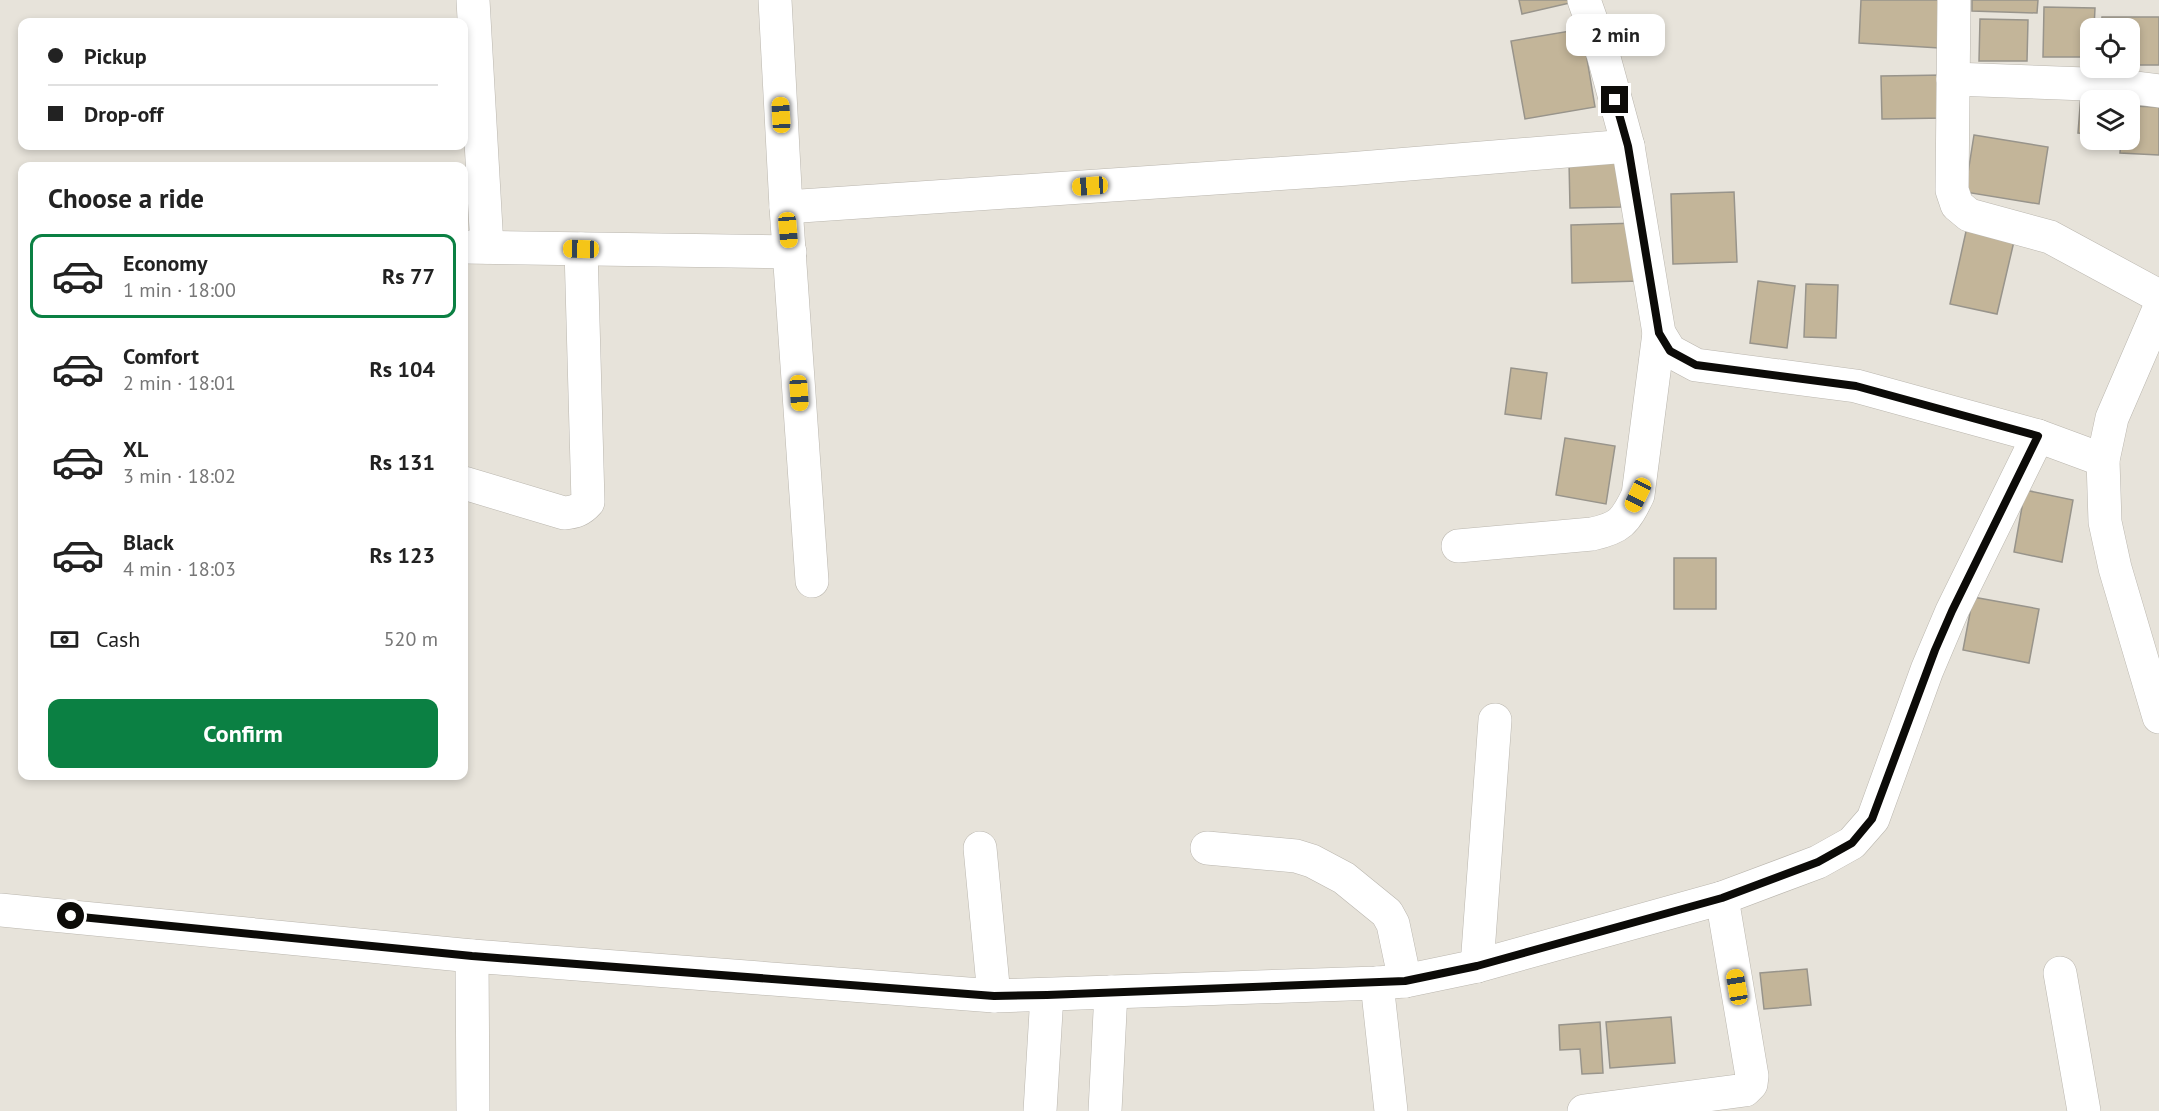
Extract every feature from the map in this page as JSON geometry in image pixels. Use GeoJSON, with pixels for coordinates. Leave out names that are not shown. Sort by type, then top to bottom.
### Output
{"type":"FeatureCollection","features":[{"type":"Feature","properties":{"kind":"street"},"geometry":{"type":"LineString","coordinates":[[473,0],[475,247],[790,252]]}},
{"type":"Feature","properties":{"kind":"street"},"geometry":{"type":"LineString","coordinates":[[775,0],[786,207],[812,580]]}},
{"type":"Feature","properties":{"kind":"street"},"geometry":{"type":"LineString","coordinates":[[1458,546],[1592,534],[1613,529],[1629,515],[1638,495],[1659,333],[1628,146],[1603,54],[1584,0]]}},
{"type":"Feature","properties":{"kind":"street"},"geometry":{"type":"LineString","coordinates":[[1954,0],[1952,190],[1957,205],[1969,215],[2050,237],[2159,296]]}},
{"type":"Feature","properties":{"kind":"street"},"geometry":{"type":"LineString","coordinates":[[1953,79],[2113,85],[2159,90]]}},
{"type":"Feature","properties":{"kind":"street"},"geometry":{"type":"LineString","coordinates":[[786,207],[1336,170],[1628,146]]}},
{"type":"Feature","properties":{"kind":"street"},"geometry":{"type":"LineString","coordinates":[[468,484],[564,513],[575,512],[588,502],[581,249]]}},
{"type":"Feature","properties":{"kind":"street"},"geometry":{"type":"LineString","coordinates":[[2159,309],[2112,418],[2103,460],[2105,522],[2115,568],[2159,717]]}},
{"type":"Feature","properties":{"kind":"street"},"geometry":{"type":"LineString","coordinates":[[1659,333],[1670,351],[1696,365],[1856,386],[2038,436],[2103,460]]}},
{"type":"Feature","properties":{"kind":"street"},"geometry":{"type":"LineString","coordinates":[[0,910],[472,956],[994,996],[1391,982],[1477,966],[1722,898],[1818,862],[1852,843],[1872,819],[1935,650],[2038,436]]}},
{"type":"Feature","properties":{"kind":"street"},"geometry":{"type":"LineString","coordinates":[[1477,966],[1495,720]]}},
{"type":"Feature","properties":{"kind":"street"},"geometry":{"type":"LineString","coordinates":[[980,848],[994,996]]}},
{"type":"Feature","properties":{"kind":"street"},"geometry":{"type":"LineString","coordinates":[[1207,848],[1296,856],[1312,861],[1344,878],[1388,913],[1393,924],[1391,1111]]}},
{"type":"Feature","properties":{"kind":"street"},"geometry":{"type":"LineString","coordinates":[[1584,1111],[1745,1090],[1751,1084],[1752,1076],[1722,898]]}},
{"type":"Feature","properties":{"kind":"street"},"geometry":{"type":"LineString","coordinates":[[472,956],[473,1111]]}},
{"type":"Feature","properties":{"kind":"street"},"geometry":{"type":"LineString","coordinates":[[2060,974],[2084,1111]]}},
{"type":"Feature","properties":{"kind":"street"},"geometry":{"type":"LineString","coordinates":[[1105,1111],[1111,992]]}},
{"type":"Feature","properties":{"kind":"street"},"geometry":{"type":"LineString","coordinates":[[1040,1111],[1047,995]]}},
{"type":"Feature","properties":{"kind":"building"},"geometry":{"type":"Polygon","coordinates":[[[1519,0],[1573,0],[1574,2],[1522,14],[1519,0]]]}},
{"type":"Feature","properties":{"kind":"building"},"geometry":{"type":"Polygon","coordinates":[[[1861,0],[1942,0],[1939,48],[1859,43],[1861,0]]]}},
{"type":"Feature","properties":{"kind":"building"},"geometry":{"type":"Polygon","coordinates":[[[1972,0],[2038,0],[2037,13],[1972,11],[1972,0]]]}},
{"type":"Feature","properties":{"kind":"building"},"geometry":{"type":"Polygon","coordinates":[[[2044,7],[2095,8],[2094,18],[2080,18],[2080,57],[2043,57],[2044,7]]]}},
{"type":"Feature","properties":{"kind":"building"},"geometry":{"type":"Polygon","coordinates":[[[2159,17],[2159,65],[2140,65],[2140,18],[2102,18],[2159,17]]]}},
{"type":"Feature","properties":{"kind":"building"},"geometry":{"type":"Polygon","coordinates":[[[1980,19],[2028,20],[2027,61],[1979,61],[1980,19]]]}},
{"type":"Feature","properties":{"kind":"building"},"geometry":{"type":"Polygon","coordinates":[[[1582,29],[1595,107],[1525,119],[1511,41],[1582,29]]]}},
{"type":"Feature","properties":{"kind":"building"},"geometry":{"type":"Polygon","coordinates":[[[1944,75],[1945,118],[1882,119],[1881,76],[1944,75]]]}},
{"type":"Feature","properties":{"kind":"building"},"geometry":{"type":"Polygon","coordinates":[[[2140,106],[2159,107],[2159,155],[2120,153],[2120,150],[2140,150],[2140,106]]]}},
{"type":"Feature","properties":{"kind":"building"},"geometry":{"type":"Polygon","coordinates":[[[2080,107],[2080,133],[2078,133],[2080,107]]]}},
{"type":"Feature","properties":{"kind":"building"},"geometry":{"type":"Polygon","coordinates":[[[1974,135],[2048,147],[2039,204],[1965,192],[1974,135]]]}},
{"type":"Feature","properties":{"kind":"building"},"geometry":{"type":"Polygon","coordinates":[[[1620,161],[1621,207],[1570,208],[1569,162],[1620,161]]]}},
{"type":"Feature","properties":{"kind":"building"},"geometry":{"type":"Polygon","coordinates":[[[1734,192],[1737,262],[1673,264],[1671,194],[1734,192]]]}},
{"type":"Feature","properties":{"kind":"building"},"geometry":{"type":"Polygon","coordinates":[[[1637,223],[1639,281],[1572,283],[1571,225],[1637,223]]]}},
{"type":"Feature","properties":{"kind":"building"},"geometry":{"type":"Polygon","coordinates":[[[1967,227],[2015,237],[1997,314],[1950,304],[1967,227]]]}},
{"type":"Feature","properties":{"kind":"building"},"geometry":{"type":"Polygon","coordinates":[[[1758,281],[1795,286],[1787,348],[1750,343],[1758,281]]]}},
{"type":"Feature","properties":{"kind":"building"},"geometry":{"type":"Polygon","coordinates":[[[1806,284],[1838,285],[1836,338],[1804,337],[1806,284]]]}},
{"type":"Feature","properties":{"kind":"building"},"geometry":{"type":"Polygon","coordinates":[[[1511,368],[1547,373],[1541,419],[1505,414],[1511,368]]]}},
{"type":"Feature","properties":{"kind":"building"},"geometry":{"type":"Polygon","coordinates":[[[1565,438],[1615,446],[1606,504],[1556,495],[1565,438]]]}},
{"type":"Feature","properties":{"kind":"building"},"geometry":{"type":"Polygon","coordinates":[[[2025,490],[2073,500],[2062,562],[2014,552],[2025,490]]]}},
{"type":"Feature","properties":{"kind":"building"},"geometry":{"type":"Polygon","coordinates":[[[1674,558],[1716,558],[1716,609],[1674,609],[1674,558]]]}},
{"type":"Feature","properties":{"kind":"building"},"geometry":{"type":"Polygon","coordinates":[[[1973,597],[2039,609],[2029,663],[1963,650],[1973,597]]]}},
{"type":"Feature","properties":{"kind":"building"},"geometry":{"type":"Polygon","coordinates":[[[1807,969],[1811,1005],[1764,1009],[1760,973],[1807,969]]]}},
{"type":"Feature","properties":{"kind":"building"},"geometry":{"type":"Polygon","coordinates":[[[1671,1017],[1675,1063],[1610,1068],[1606,1022],[1671,1017]]]}},
{"type":"Feature","properties":{"kind":"building"},"geometry":{"type":"Polygon","coordinates":[[[1600,1022],[1603,1073],[1582,1074],[1580,1049],[1560,1050],[1559,1025],[1600,1022]]]}},
{"type":"Feature","properties":{"kind":"route"},"geometry":{"type":"LineString","coordinates":[[71,916],[472,956],[994,996],[1047,995],[1405,981],[1477,966],[1722,898],[1818,862],[1852,843],[1872,819],[1935,650],[2038,436],[1856,386],[1696,365],[1670,351],[1659,333],[1628,146],[1615,100]]}}]}
